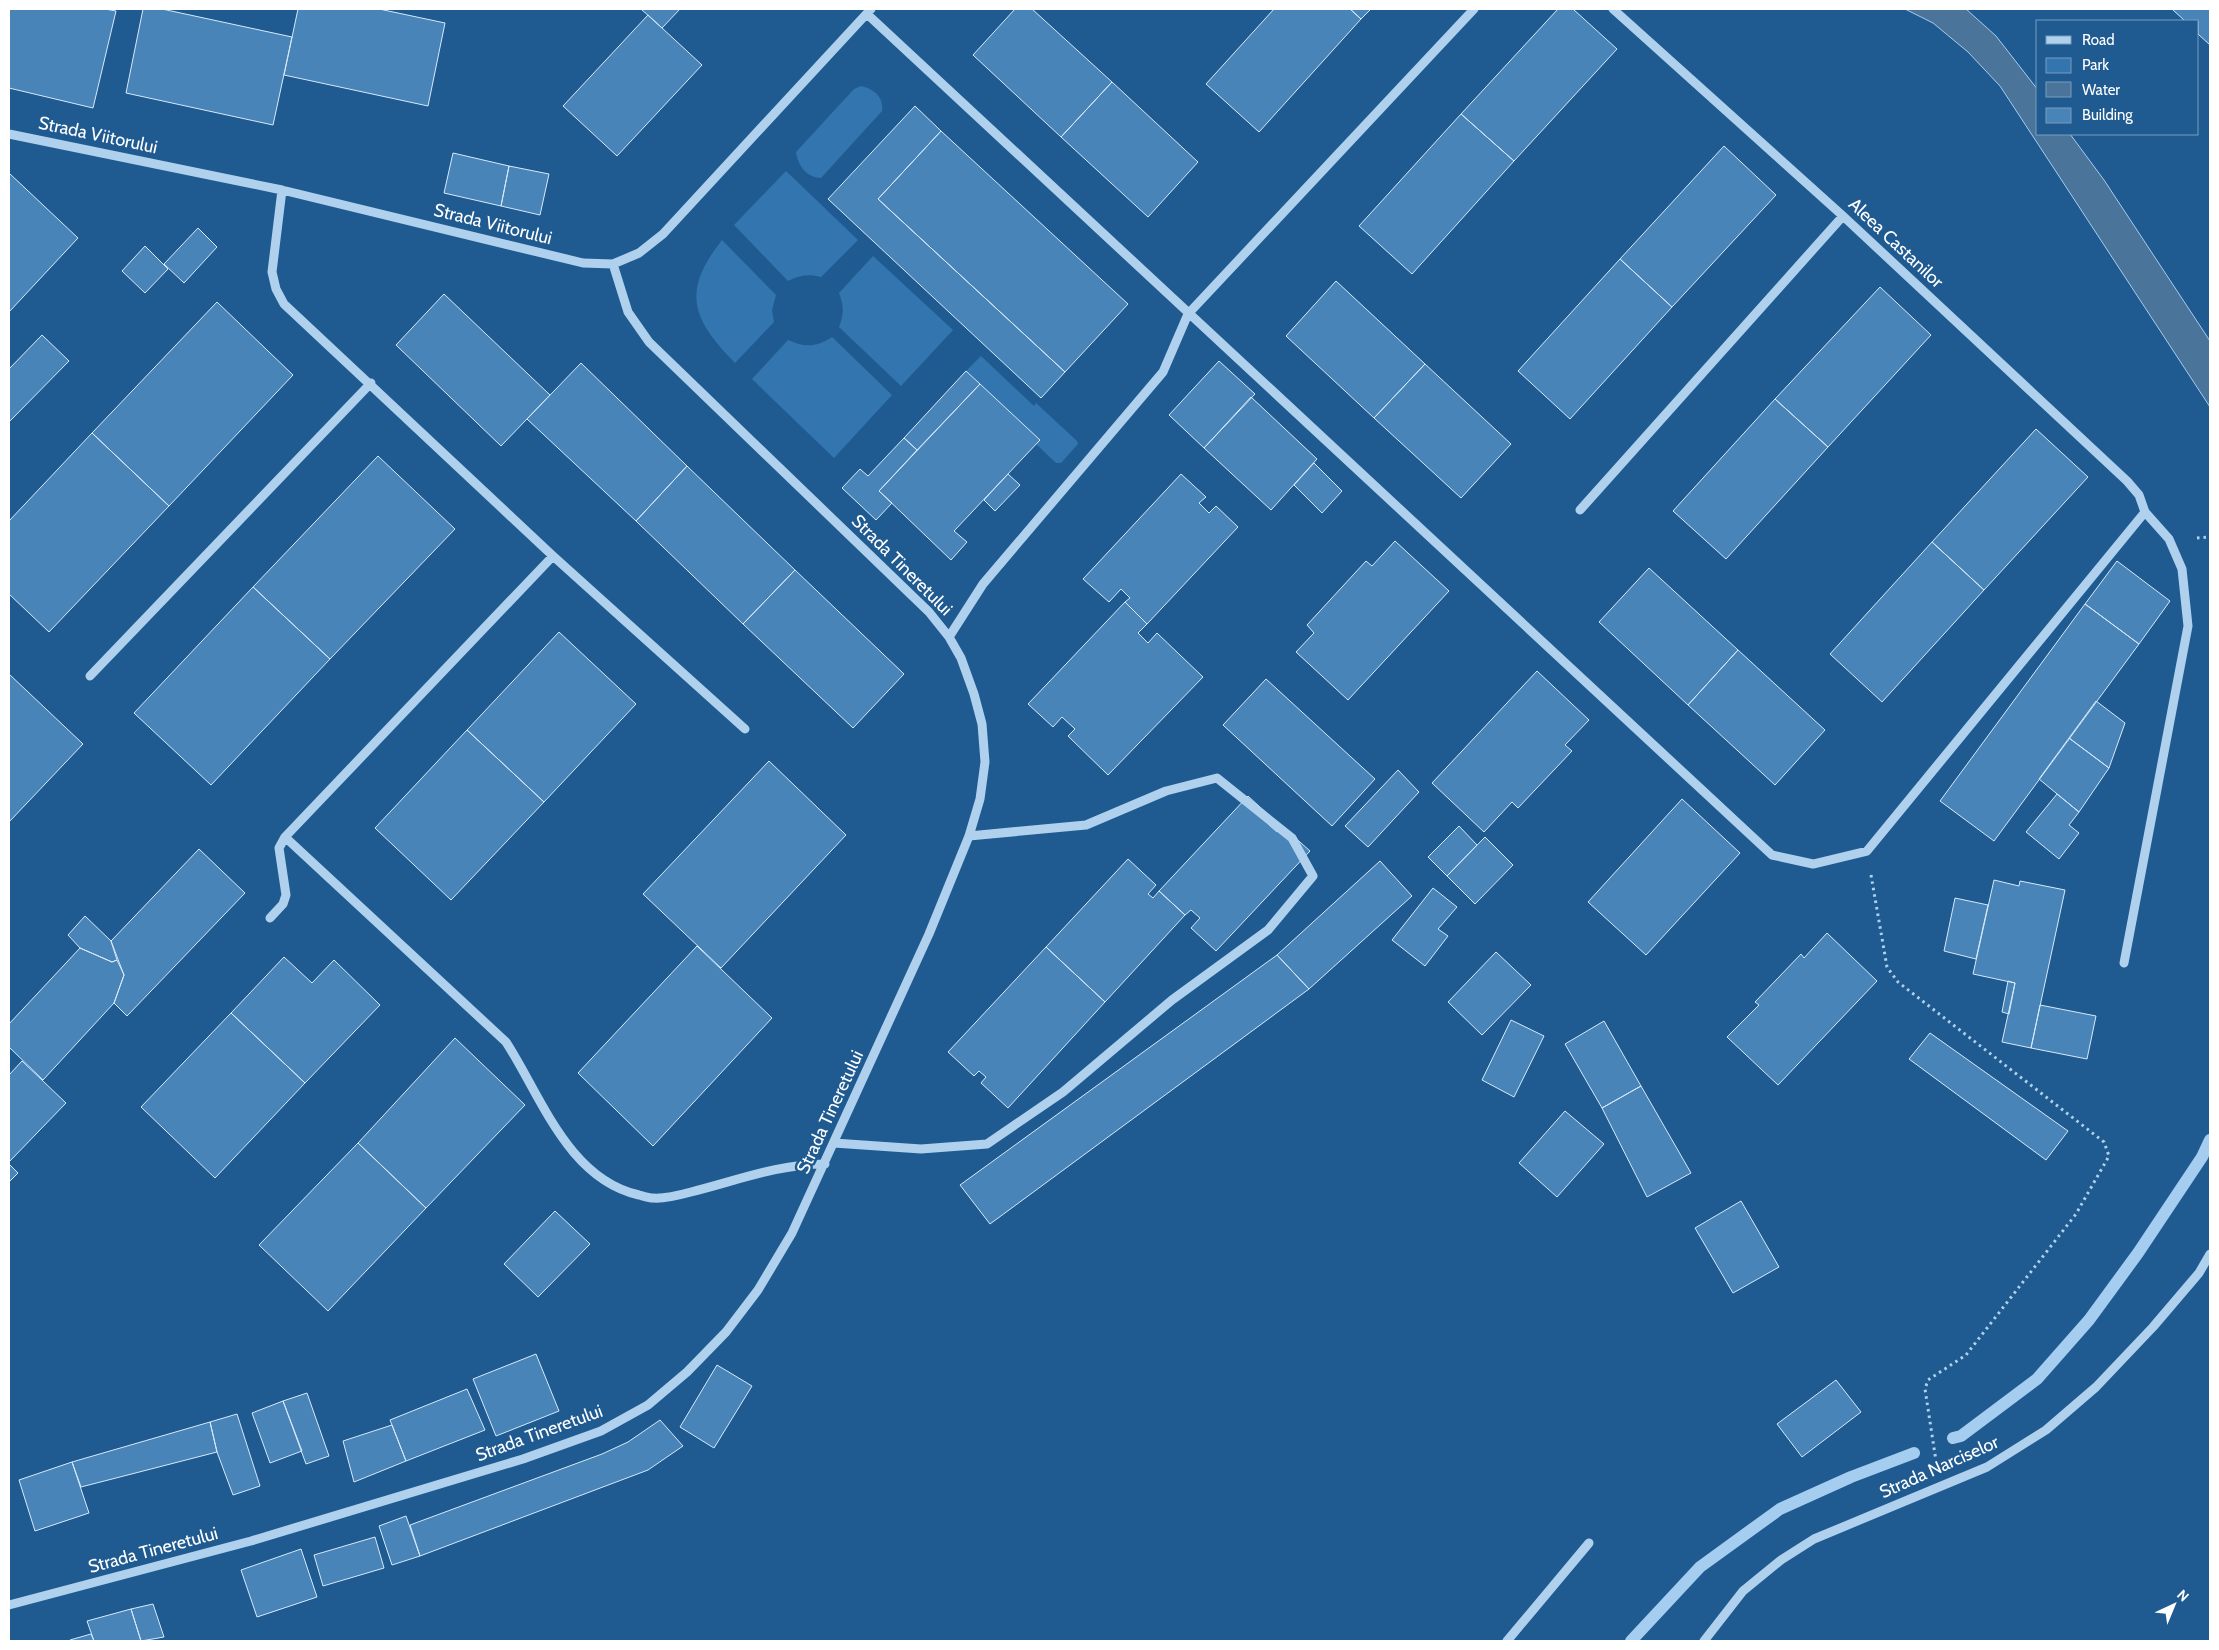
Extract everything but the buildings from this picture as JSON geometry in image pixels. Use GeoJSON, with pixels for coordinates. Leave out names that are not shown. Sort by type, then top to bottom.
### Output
{"type":"FeatureCollection","features":[{"type":"Feature","properties":{"kind":"street"},"geometry":{"type":"LineString","coordinates":[[949,637],[983,584],[1163,372],[1188,314],[1474,9]]}},
{"type":"Feature","properties":{"kind":"street","name":"Aleea Castanilor"},"geometry":{"type":"LineString","coordinates":[[1613,9],[1843,216],[2127,481],[2139,495],[2145,512],[2169,539],[2182,569],[2188,626],[2124,963]]}},
{"type":"Feature","properties":{"kind":"street"},"geometry":{"type":"LineString","coordinates":[[869,11],[1188,314],[1772,855],[1813,864],[1867,851],[2145,512]]}},
{"type":"Feature","properties":{"kind":"street","name":"Strada Viitorului"},"geometry":{"type":"LineString","coordinates":[[9,134],[282,190],[583,263],[613,264],[639,253],[662,234],[869,11]]}},
{"type":"Feature","properties":{"kind":"street"},"geometry":{"type":"LineString","coordinates":[[282,190],[272,272],[276,288],[284,304],[371,383],[554,556],[745,729]]}},
{"type":"Feature","properties":{"kind":"street"},"geometry":{"type":"LineString","coordinates":[[1580,510],[1843,216]]}},
{"type":"Feature","properties":{"kind":"street","name":"Strada Tineretului"},"geometry":{"type":"LineString","coordinates":[[9,1605],[251,1541],[523,1459],[600,1431],[648,1405],[687,1372],[726,1332],[758,1290],[792,1234],[930,934],[969,836],[980,799],[985,762],[982,724],[968,675],[949,637],[929,612],[649,342],[628,312],[613,264]]}},
{"type":"Feature","properties":{"kind":"street"},"geometry":{"type":"LineString","coordinates":[[90,676],[371,383]]}},
{"type":"Feature","properties":{"kind":"street"},"geometry":{"type":"LineString","coordinates":[[270,918],[283,904],[286,895],[279,848],[285,837],[554,556]]}},
{"type":"Feature","properties":{"kind":"street"},"geometry":{"type":"LineString","coordinates":[[834,1143],[921,1149],[987,1144],[1063,1092],[1172,1000],[1268,930],[1313,876],[1292,838],[1217,778],[1166,791],[1086,825],[969,836]]}},
{"type":"Feature","properties":{"kind":"street"},"geometry":{"type":"LineString","coordinates":[[285,837],[506,1042],[524,1070],[547,1115],[567,1144],[595,1174],[623,1192],[653,1198],[690,1192],[776,1168],[801,1164],[825,1164]]}},
{"type":"Feature","properties":{"kind":"street","name":"Strada Narciselor"},"geometry":{"type":"LineString","coordinates":[[1704,1641],[1743,1591],[1781,1560],[1814,1539],[1987,1467],[2046,1430],[2096,1387],[2153,1327],[2199,1273],[2210,1254]]}},
{"type":"Feature","properties":{"kind":"street"},"geometry":{"type":"LineString","coordinates":[[1507,1641],[1589,1543]]}},
{"type":"Feature","properties":{"kind":"path"},"geometry":{"type":"LineString","coordinates":[[1867,851],[1887,967],[1898,982],[2104,1142],[2110,1156],[2076,1214],[1966,1355],[1928,1380],[1925,1389],[1927,1406],[1942,1486]]}},
{"type":"Feature","properties":{"kind":"green space"},"geometry":{"type":"Polygon","coordinates":[[[861,86],[877,94],[880,98],[882,111],[821,178],[807,173],[801,166],[796,152],[854,89],[861,86]]]}},
{"type":"Feature","properties":{"kind":"green space"},"geometry":{"type":"Polygon","coordinates":[[[786,171],[858,240],[821,277],[804,276],[788,281],[734,225],[786,171]]]}},
{"type":"Feature","properties":{"kind":"green space"},"geometry":{"type":"Polygon","coordinates":[[[722,240],[776,295],[772,310],[774,322],[735,363],[709,333],[701,318],[697,304],[697,290],[701,275],[709,258],[722,240]]]}},
{"type":"Feature","properties":{"kind":"green space"},"geometry":{"type":"Polygon","coordinates":[[[873,256],[953,330],[901,386],[839,327],[843,310],[839,293],[873,256]]]}},
{"type":"Feature","properties":{"kind":"green space"},"geometry":{"type":"Polygon","coordinates":[[[832,337],[892,395],[834,458],[752,379],[788,340],[811,345],[821,343],[832,337]]]}},
{"type":"Feature","properties":{"kind":"green space"},"geometry":{"type":"Polygon","coordinates":[[[981,356],[1034,406],[1036,403],[1077,441],[1078,444],[1061,463],[1056,463],[1036,444],[1039,440],[966,371],[981,356]]]}},
{"type":"Feature","properties":{"kind":"water"},"geometry":{"type":"Polygon","coordinates":[[[1905,9],[1966,9],[1996,36],[2036,87],[2036,135],[2071,135],[2104,180],[2210,341],[2210,407],[2000,86],[1968,52],[1933,23],[1905,9]]]}},
{"type":"Feature","properties":{"kind":"waterway"},"geometry":{"type":"LineString","coordinates":[[1953,1438],[1961,1436],[2037,1379],[2089,1320],[2138,1253],[2202,1157],[2210,1140]]}},
{"type":"Feature","properties":{"kind":"waterway"},"geometry":{"type":"LineString","coordinates":[[1631,1641],[1700,1567],[1780,1509],[1851,1477],[1914,1453]]}}]}
